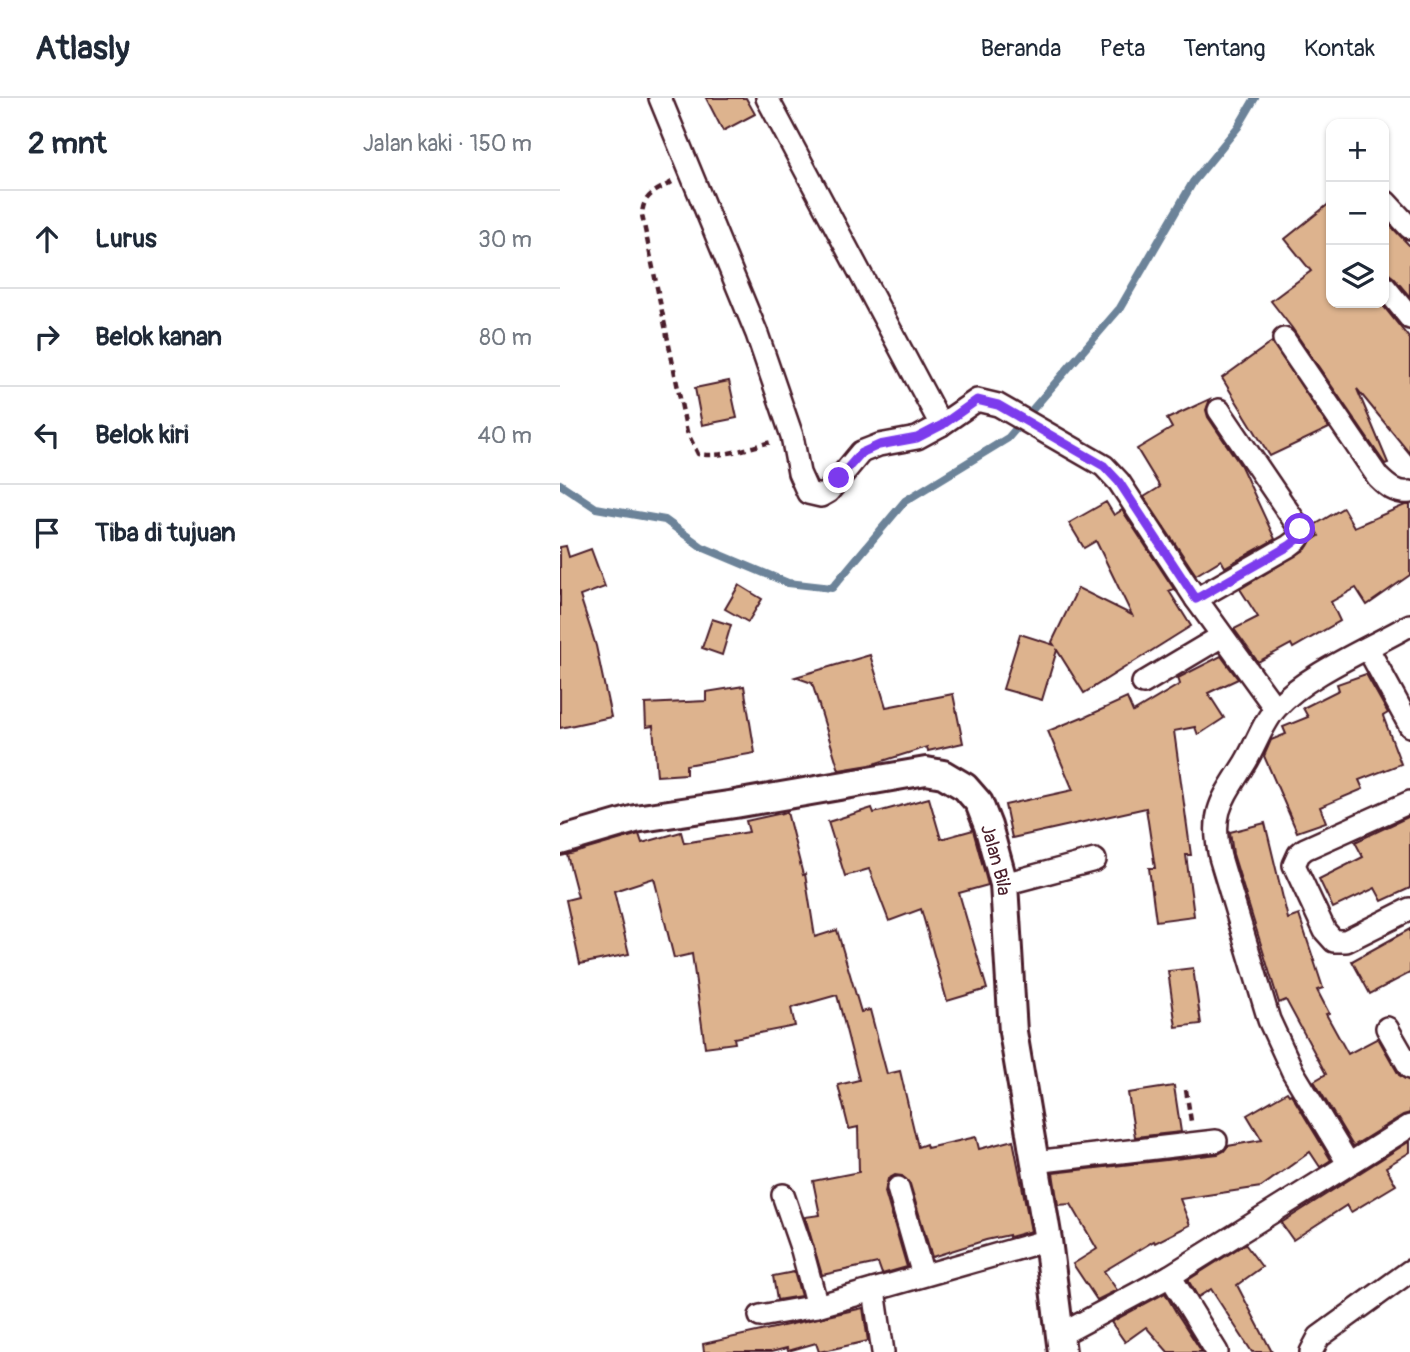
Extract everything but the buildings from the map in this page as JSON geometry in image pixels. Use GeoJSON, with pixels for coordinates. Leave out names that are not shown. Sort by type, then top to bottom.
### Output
{"type":"FeatureCollection","features":[{"type":"Feature","properties":{"kind":"street"},"geometry":{"type":"LineString","coordinates":[[660,98],[757,334],[792,436],[803,486],[808,493],[821,496],[861,453],[879,445],[917,438],[942,425],[977,400],[998,405],[1104,466],[1119,482],[1196,599],[1275,708]]}},
{"type":"Feature","properties":{"kind":"street"},"geometry":{"type":"LineString","coordinates":[[767,98],[942,425]]}},
{"type":"Feature","properties":{"kind":"street"},"geometry":{"type":"LineString","coordinates":[[1389,205],[1410,228]]}},
{"type":"Feature","properties":{"kind":"street"},"geometry":{"type":"LineString","coordinates":[[1389,292],[1410,318]]}},
{"type":"Feature","properties":{"kind":"street"},"geometry":{"type":"LineString","coordinates":[[1284,339],[1378,477],[1388,488],[1410,492]]}},
{"type":"Feature","properties":{"kind":"street"},"geometry":{"type":"LineString","coordinates":[[1196,599],[1289,546],[1298,539],[1300,529],[1219,410]]}},
{"type":"Feature","properties":{"kind":"street"},"geometry":{"type":"LineString","coordinates":[[1348,1163],[1293,1072],[1269,1020],[1215,834],[1219,806],[1275,708],[1314,677],[1410,625]]}},
{"type":"Feature","properties":{"kind":"street"},"geometry":{"type":"LineString","coordinates":[[1143,683],[1222,636]]}},
{"type":"Feature","properties":{"kind":"street"},"geometry":{"type":"LineString","coordinates":[[1368,649],[1410,726]]}},
{"type":"Feature","properties":{"kind":"street","name":"Jalan Bila"},"geometry":{"type":"LineString","coordinates":[[560,841],[635,819],[926,771],[943,774],[965,787],[979,803],[1004,884],[1013,1032],[1048,1240],[1061,1344]]}},
{"type":"Feature","properties":{"kind":"street"},"geometry":{"type":"LineString","coordinates":[[1410,802],[1305,849],[1299,854],[1294,865],[1325,931],[1334,941],[1346,940],[1410,909]]}},
{"type":"Feature","properties":{"kind":"street"},"geometry":{"type":"LineString","coordinates":[[1004,884],[1095,860]]}},
{"type":"Feature","properties":{"kind":"street"},"geometry":{"type":"LineString","coordinates":[[1387,1028],[1410,1068]]}},
{"type":"Feature","properties":{"kind":"street"},"geometry":{"type":"LineString","coordinates":[[1061,1344],[1410,1126]]}},
{"type":"Feature","properties":{"kind":"street"},"geometry":{"type":"LineString","coordinates":[[1034,1163],[1216,1141]]}},
{"type":"Feature","properties":{"kind":"street"},"geometry":{"type":"LineString","coordinates":[[898,1188],[923,1275]]}},
{"type":"Feature","properties":{"kind":"street"},"geometry":{"type":"LineString","coordinates":[[783,1195],[817,1306]]}},
{"type":"Feature","properties":{"kind":"street"},"geometry":{"type":"LineString","coordinates":[[760,1316],[817,1306],[1048,1240]]}},
{"type":"Feature","properties":{"kind":"street"},"geometry":{"type":"LineString","coordinates":[[1311,1352],[1319,1337],[1410,1271]]}},
{"type":"Feature","properties":{"kind":"street"},"geometry":{"type":"LineString","coordinates":[[1170,1276],[1217,1352]]}},
{"type":"Feature","properties":{"kind":"street"},"geometry":{"type":"LineString","coordinates":[[874,1290],[878,1351]]}},
{"type":"Feature","properties":{"kind":"path"},"geometry":{"type":"LineString","coordinates":[[689,172],[649,196],[643,202],[642,215],[687,432],[698,454],[720,456],[792,436]]}},
{"type":"Feature","properties":{"kind":"path"},"geometry":{"type":"LineString","coordinates":[[1186,1090],[1194,1143]]}},
{"type":"Feature","properties":{"kind":"waterway"},"geometry":{"type":"LineString","coordinates":[[560,484],[596,508],[665,520],[702,547],[788,583],[832,588],[905,501],[1008,438],[1120,308],[1193,182],[1238,127],[1255,98]]}},
{"type":"Feature","properties":{"kind":"route"},"geometry":{"type":"LineString","coordinates":[[839,478],[861,453],[879,445],[917,438],[942,425],[977,400],[998,405],[1104,466],[1119,482],[1196,599],[1289,546],[1298,539],[1300,529]]}}]}
